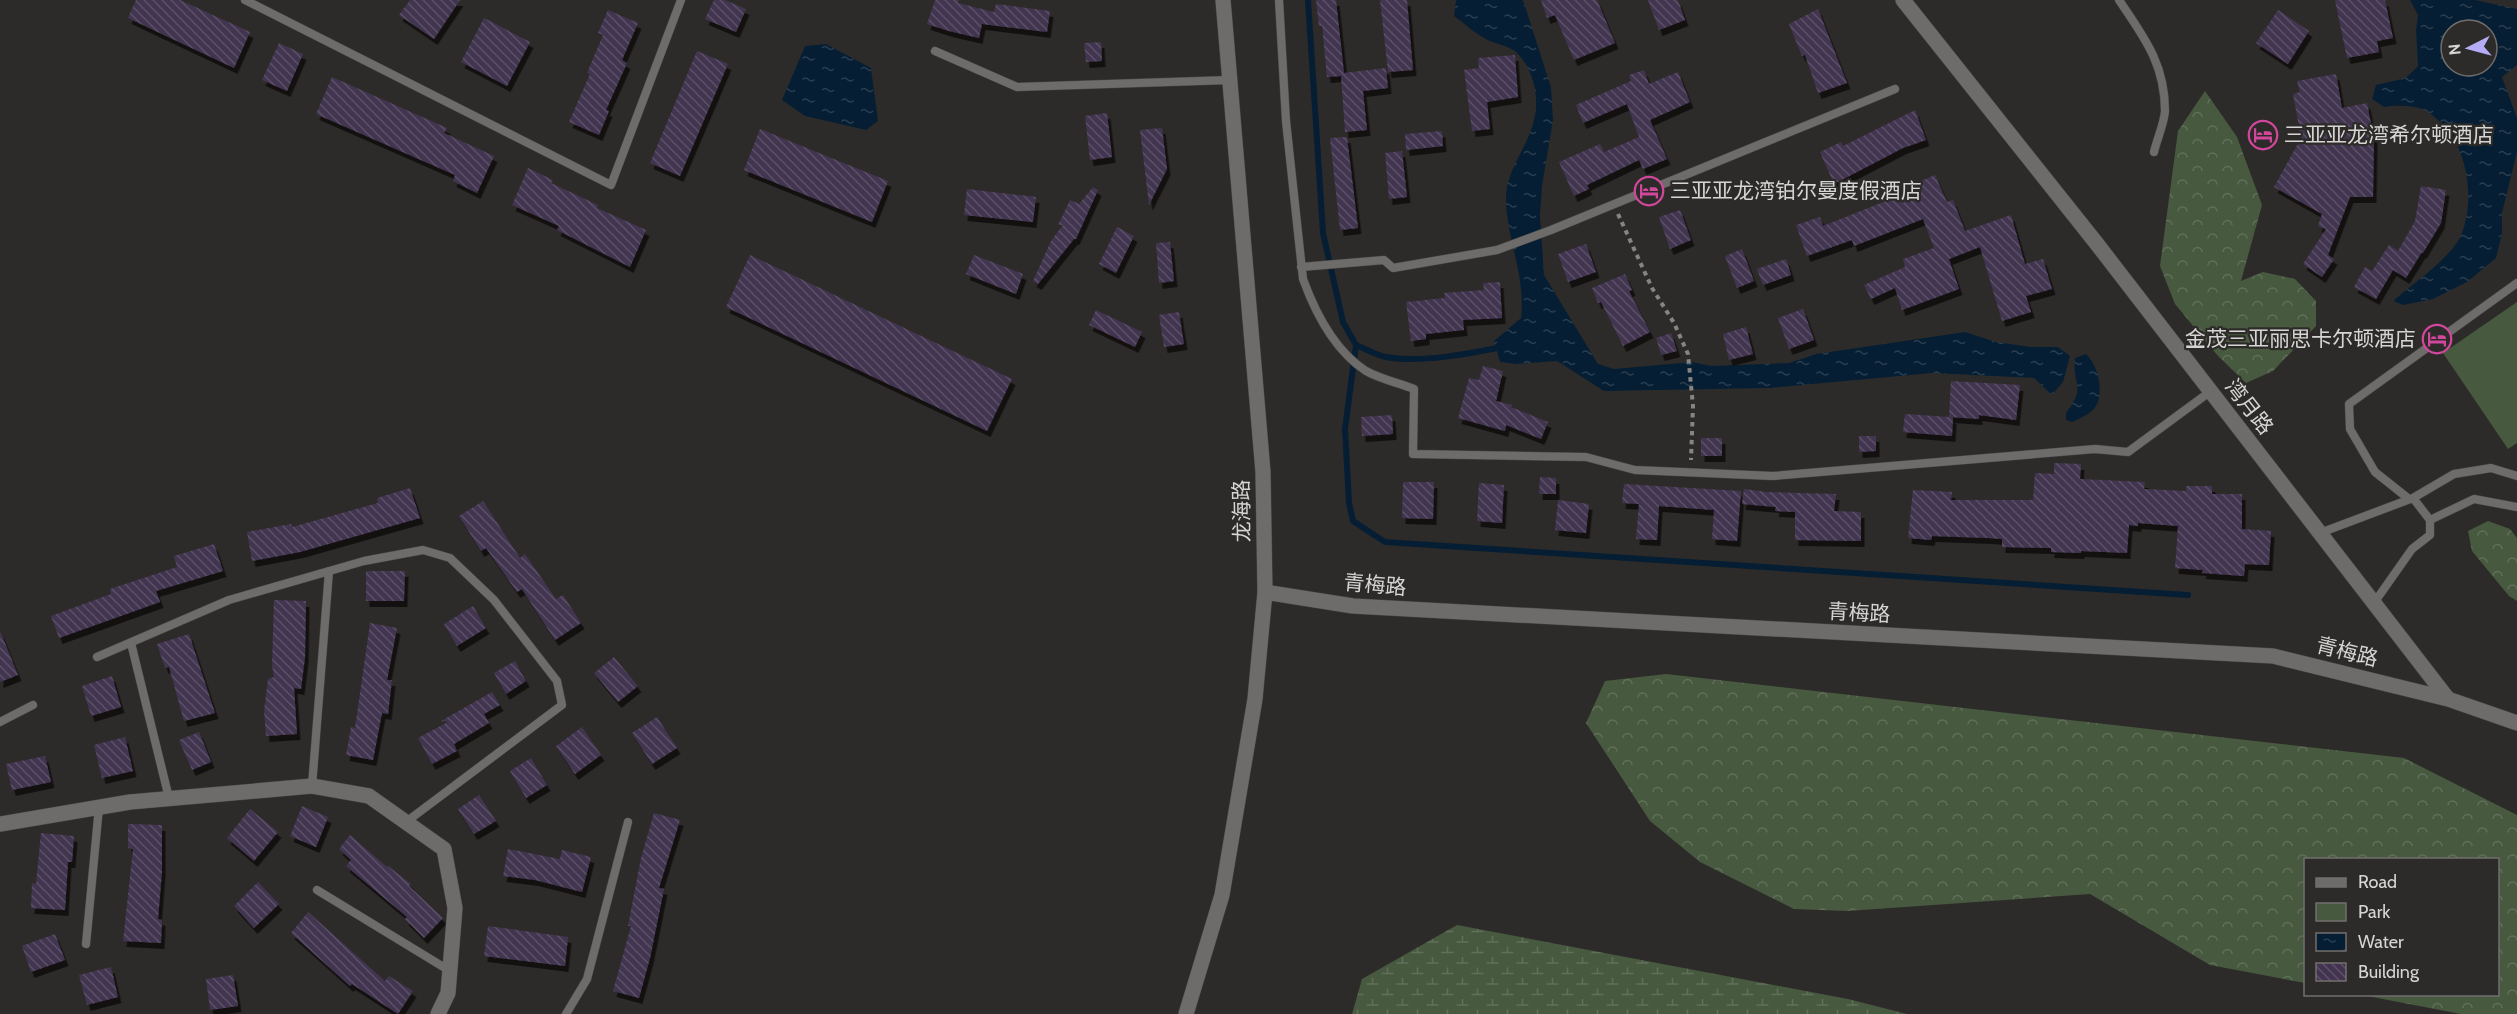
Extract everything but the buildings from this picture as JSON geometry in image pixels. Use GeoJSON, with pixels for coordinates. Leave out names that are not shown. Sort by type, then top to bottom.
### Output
{"type":"FeatureCollection","features":[{"type":"Feature","properties":{"kind":"street","name":"龙海路"},"geometry":{"type":"LineString","coordinates":[[1186,1014],[1221,895],[1255,699],[1264,592],[1263,472],[1223,0]]}},
{"type":"Feature","properties":{"kind":"street","name":"湾月路"},"geometry":{"type":"LineString","coordinates":[[1903,0],[2097,244],[2448,699]]}},
{"type":"Feature","properties":{"kind":"street","name":"青梅路"},"geometry":{"type":"LineString","coordinates":[[1264,592],[1353,606],[2273,656],[2448,699]]}},
{"type":"Feature","properties":{"kind":"street"},"geometry":{"type":"LineString","coordinates":[[2448,699],[2517,723]]}},
{"type":"Feature","properties":{"kind":"street"},"geometry":{"type":"LineString","coordinates":[[0,824],[169,798],[312,786],[369,796],[444,849],[455,908],[448,993],[438,1014]]}},
{"type":"Feature","properties":{"kind":"lane"},"geometry":{"type":"LineString","coordinates":[[245,0],[611,185],[681,0]]}},
{"type":"Feature","properties":{"kind":"lane"},"geometry":{"type":"LineString","coordinates":[[1280,0],[1286,121],[1303,279],[1312,304],[1342,350],[1367,371],[1414,389],[1413,454],[1586,457],[1635,470],[1773,476],[2095,449],[2128,452],[2211,391]]}},
{"type":"Feature","properties":{"kind":"lane"},"geometry":{"type":"LineString","coordinates":[[2119,0],[2147,42],[2162,72],[2165,113],[2154,152]]}},
{"type":"Feature","properties":{"kind":"lane"},"geometry":{"type":"LineString","coordinates":[[935,51],[1017,87],[1230,81]]}},
{"type":"Feature","properties":{"kind":"lane"},"geometry":{"type":"LineString","coordinates":[[1301,267],[1384,260],[1393,268],[1497,250],[1614,205],[1895,89]]}},
{"type":"Feature","properties":{"kind":"lane"},"geometry":{"type":"LineString","coordinates":[[2374,603],[2412,549],[2430,535],[2430,520],[2411,498],[2375,472],[2350,429],[2349,404],[2517,282]]}},
{"type":"Feature","properties":{"kind":"lane"},"geometry":{"type":"LineString","coordinates":[[2320,533],[2411,498],[2454,474],[2491,468],[2517,476]]}},
{"type":"Feature","properties":{"kind":"lane"},"geometry":{"type":"LineString","coordinates":[[2430,520],[2474,499],[2517,507]]}},
{"type":"Feature","properties":{"kind":"lane"},"geometry":{"type":"LineString","coordinates":[[97,657],[229,600],[364,561],[423,550],[450,558],[494,600],[557,681],[562,705],[406,822]]}},
{"type":"Feature","properties":{"kind":"lane"},"geometry":{"type":"LineString","coordinates":[[312,786],[329,571]]}},
{"type":"Feature","properties":{"kind":"lane"},"geometry":{"type":"LineString","coordinates":[[131,643],[169,798]]}},
{"type":"Feature","properties":{"kind":"lane"},"geometry":{"type":"LineString","coordinates":[[0,722],[33,705]]}},
{"type":"Feature","properties":{"kind":"lane"},"geometry":{"type":"LineString","coordinates":[[86,944],[99,807]]}},
{"type":"Feature","properties":{"kind":"lane"},"geometry":{"type":"LineString","coordinates":[[566,1014],[587,979],[628,822]]}},
{"type":"Feature","properties":{"kind":"lane"},"geometry":{"type":"LineString","coordinates":[[317,890],[450,971]]}},
{"type":"Feature","properties":{"kind":"path"},"geometry":{"type":"LineString","coordinates":[[1614,205],[1652,288],[1674,323],[1688,354],[1693,397],[1690,472]]}},
{"type":"Feature","properties":{"kind":"green space"},"geometry":{"type":"Polygon","coordinates":[[[2205,91],[2237,137],[2262,205],[2241,281],[2263,272],[2295,279],[2316,301],[2316,326],[2273,371],[2246,383],[2218,356],[2175,304],[2160,266],[2178,131],[2205,91]]]}},
{"type":"Feature","properties":{"kind":"green space"},"geometry":{"type":"Polygon","coordinates":[[[2517,302],[2517,443],[2508,449],[2443,353],[2517,302]]]}},
{"type":"Feature","properties":{"kind":"green space"},"geometry":{"type":"Polygon","coordinates":[[[2488,521],[2510,529],[2517,538],[2517,601],[2509,596],[2472,551],[2468,531],[2488,521]]]}},
{"type":"Feature","properties":{"kind":"green space"},"geometry":{"type":"Polygon","coordinates":[[[1666,674],[2404,758],[2517,815],[2517,1014],[2461,1014],[2367,996],[2499,996],[2499,858],[2304,858],[2304,983],[2210,965],[2090,894],[1847,911],[1794,909],[1700,862],[1650,821],[1586,723],[1605,681],[1666,674]]]}},
{"type":"Feature","properties":{"kind":"green space"},"geometry":{"type":"Polygon","coordinates":[[[1457,925],[1848,999],[1907,1014],[1352,1014],[1362,979],[1457,925]]]}},
{"type":"Feature","properties":{"kind":"water"},"geometry":{"type":"Polygon","coordinates":[[[1456,0],[1523,0],[1551,87],[1553,120],[1542,186],[1540,216],[1544,275],[1598,364],[1614,369],[1692,362],[1712,366],[1789,363],[1816,354],[1965,332],[1996,342],[2031,347],[2058,347],[2070,356],[2063,382],[2052,395],[2034,378],[1932,373],[1770,388],[1604,391],[1557,361],[1516,364],[1500,362],[1494,341],[1521,318],[1522,303],[1519,274],[1507,216],[1507,186],[1534,121],[1535,89],[1529,70],[1517,53],[1484,38],[1454,16],[1456,0]]]}},
{"type":"Feature","properties":{"kind":"water"},"geometry":{"type":"Polygon","coordinates":[[[2410,0],[2475,0],[2517,9],[2517,65],[2502,77],[2517,118],[2517,152],[2502,213],[2502,234],[2496,258],[2467,282],[2433,299],[2403,305],[2393,301],[2441,261],[2457,242],[2462,233],[2468,204],[2466,174],[2462,159],[2457,145],[2439,121],[2420,108],[2384,107],[2372,99],[2376,85],[2406,78],[2418,66],[2416,30],[2418,15],[2410,0]]]}},
{"type":"Feature","properties":{"kind":"water"},"geometry":{"type":"Polygon","coordinates":[[[826,44],[871,68],[878,121],[866,130],[805,116],[782,100],[805,46],[826,44]]]}},
{"type":"Feature","properties":{"kind":"water"},"geometry":{"type":"Polygon","coordinates":[[[2086,354],[2096,370],[2099,383],[2098,402],[2087,415],[2072,422],[2066,420],[2066,413],[2077,391],[2075,358],[2086,354]]]}},
{"type":"Feature","properties":{"kind":"waterway"},"geometry":{"type":"LineString","coordinates":[[1308,0],[1323,233],[1343,322],[1356,345],[1345,429],[1349,503],[1353,521],[1385,542],[2188,595]]}},
{"type":"Feature","properties":{"kind":"waterway"},"geometry":{"type":"LineString","coordinates":[[1356,345],[1386,357],[1400,359],[1460,355],[1502,347]]}},
{"type":"Feature","properties":{"kind":"place","name":"三亚亚龙湾希尔顿酒店"},"geometry":{"type":"Point","coordinates":[2263,135]}},
{"type":"Feature","properties":{"kind":"place","name":"三亚亚龙湾铂尔曼度假酒店"},"geometry":{"type":"Point","coordinates":[1649,191]}},
{"type":"Feature","properties":{"kind":"place","name":"金茂三亚丽思卡尔顿酒店"},"geometry":{"type":"Point","coordinates":[2437,339]}}]}
